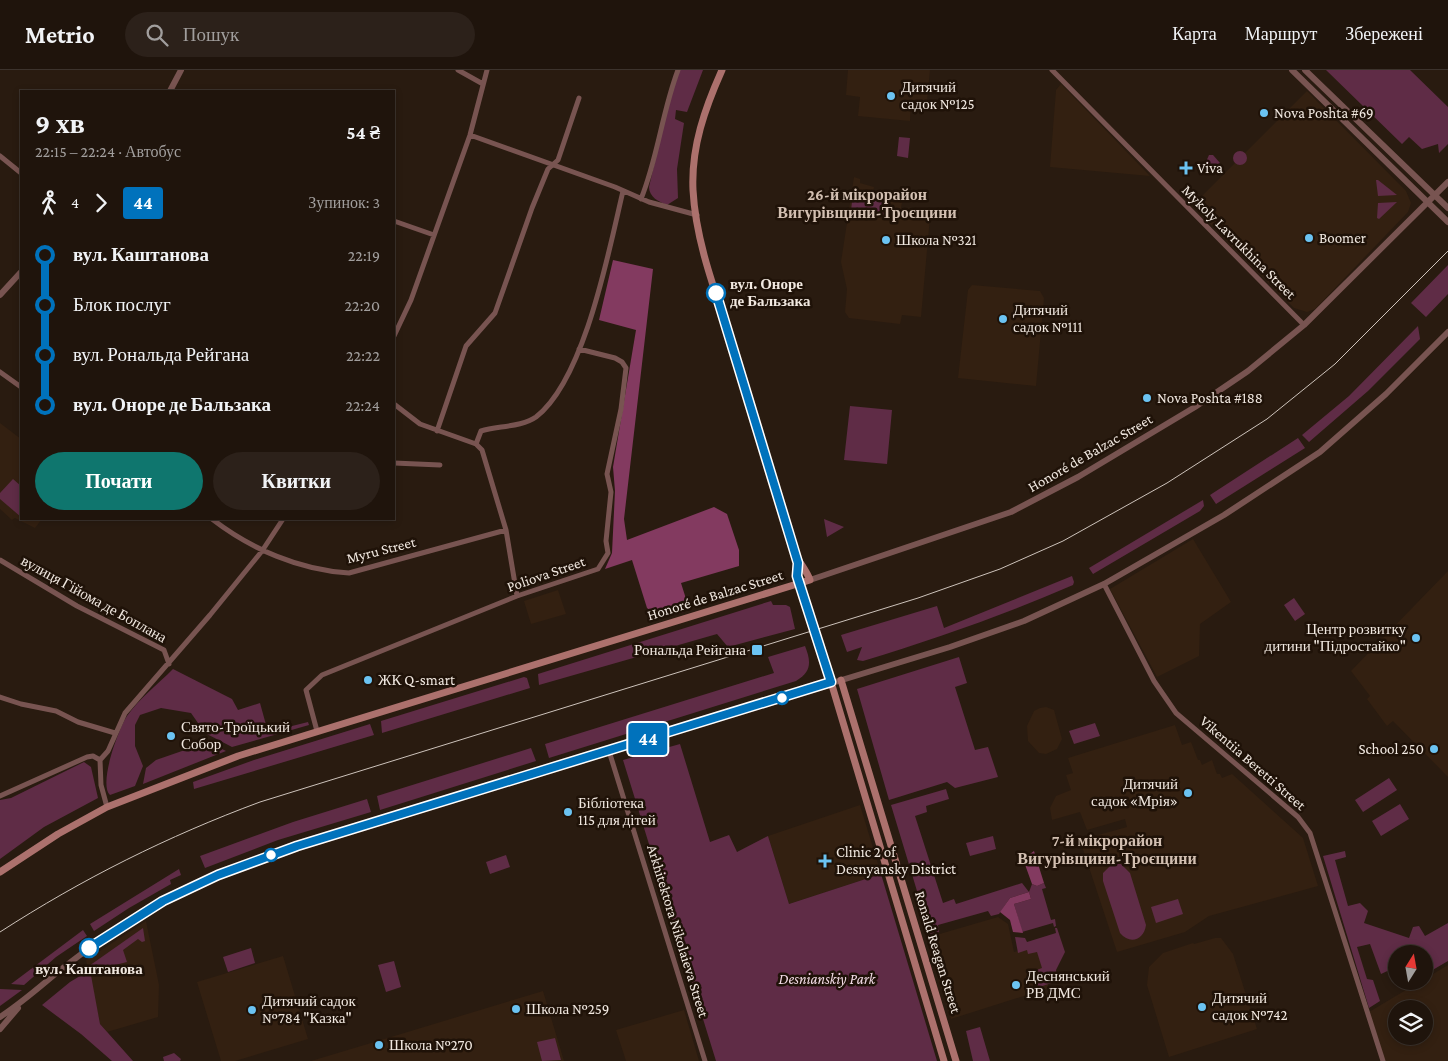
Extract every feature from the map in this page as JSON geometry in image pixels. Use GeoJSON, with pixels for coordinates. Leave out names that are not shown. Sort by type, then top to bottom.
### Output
{"type":"FeatureCollection","features":[{"type":"Feature","properties":{"kind":"main road"},"geometry":{"type":"LineString","coordinates":[[722,70],[706,104],[697,139],[693,189],[712,281],[798,563],[797,574],[800,584]]}},
{"type":"Feature","properties":{"kind":"main road"},"geometry":{"type":"LineString","coordinates":[[798,563],[806,571],[810,580]]}},
{"type":"Feature","properties":{"kind":"main road","name":"Honoré de Balzac Street"},"geometry":{"type":"LineString","coordinates":[[0,872],[58,834],[106,807],[238,756],[810,580]]}},
{"type":"Feature","properties":{"kind":"main road","name":"Ronald Reagan Street"},"geometry":{"type":"LineString","coordinates":[[842,680],[956,1061]]}},
{"type":"Feature","properties":{"kind":"main road","name":"Ronald Reagan Street"},"geometry":{"type":"LineString","coordinates":[[831,682],[944,1061]]}},
{"type":"Feature","properties":{"kind":"street"},"geometry":{"type":"LineString","coordinates":[[171,90],[181,70]]}},
{"type":"Feature","properties":{"kind":"street"},"geometry":{"type":"LineString","coordinates":[[458,70],[483,84]]}},
{"type":"Feature","properties":{"kind":"street"},"geometry":{"type":"LineString","coordinates":[[395,334],[411,300],[470,135],[487,70]]}},
{"type":"Feature","properties":{"kind":"street"},"geometry":{"type":"LineString","coordinates":[[641,199],[651,177],[671,88],[678,70]]}},
{"type":"Feature","properties":{"kind":"street","name":"Mykoly Lavrukhina Street"},"geometry":{"type":"LineString","coordinates":[[1052,70],[1304,325]]}},
{"type":"Feature","properties":{"kind":"street"},"geometry":{"type":"LineString","coordinates":[[1292,70],[1448,222]]}},
{"type":"Feature","properties":{"kind":"street"},"geometry":{"type":"LineString","coordinates":[[1305,70],[1448,208]]}},
{"type":"Feature","properties":{"kind":"street"},"geometry":{"type":"LineString","coordinates":[[437,431],[466,346],[495,313],[532,208],[548,169],[558,160],[579,98]]}},
{"type":"Feature","properties":{"kind":"street"},"geometry":{"type":"LineString","coordinates":[[470,135],[552,164],[641,199],[697,215]]}},
{"type":"Feature","properties":{"kind":"street"},"geometry":{"type":"LineString","coordinates":[[0,156],[20,172]]}},
{"type":"Feature","properties":{"kind":"street","name":"Honoré de Balzac Street"},"geometry":{"type":"LineString","coordinates":[[810,580],[1023,507],[1078,477],[1194,407],[1248,371],[1304,325],[1448,182]]}},
{"type":"Feature","properties":{"kind":"street"},"geometry":{"type":"LineString","coordinates":[[476,444],[481,431],[535,418],[561,387],[579,349],[596,301],[623,191]]}},
{"type":"Feature","properties":{"kind":"street"},"geometry":{"type":"LineString","coordinates":[[395,221],[434,235]]}},
{"type":"Feature","properties":{"kind":"street"},"geometry":{"type":"LineString","coordinates":[[0,295],[20,273]]}},
{"type":"Feature","properties":{"kind":"street"},"geometry":{"type":"LineString","coordinates":[[0,1029],[22,1003],[52,976],[125,923],[203,881],[297,846],[950,647],[1024,620],[1104,584],[1188,537],[1305,463],[1386,394],[1448,332]]}},
{"type":"Feature","properties":{"kind":"street","name":"Poliova Street"},"geometry":{"type":"LineString","coordinates":[[317,732],[306,690],[322,675],[517,596],[598,569],[608,553],[606,541],[611,492],[607,474],[621,410],[626,368],[622,362],[615,358],[579,349]]}},
{"type":"Feature","properties":{"kind":"street"},"geometry":{"type":"LineString","coordinates":[[0,372],[20,386]]}},
{"type":"Feature","properties":{"kind":"street"},"geometry":{"type":"LineString","coordinates":[[395,405],[420,424],[476,444],[482,450],[506,530],[517,596]]}},
{"type":"Feature","properties":{"kind":"street"},"geometry":{"type":"LineString","coordinates":[[395,463],[440,465]]}},
{"type":"Feature","properties":{"kind":"street","name":"Myru Street"},"geometry":{"type":"LineString","coordinates":[[214,520],[262,552],[327,570],[349,573],[506,530]]}},
{"type":"Feature","properties":{"kind":"street"},"geometry":{"type":"LineString","coordinates":[[106,807],[101,785],[100,760],[108,751],[125,713],[169,664],[262,552],[282,520]]}},
{"type":"Feature","properties":{"kind":"street","name":"вулиця Гійома де Боплана"},"geometry":{"type":"LineString","coordinates":[[0,560],[77,606],[164,650],[169,664]]}},
{"type":"Feature","properties":{"kind":"street","name":"Vikentiia Beretti Street"},"geometry":{"type":"LineString","coordinates":[[1104,584],[1154,681],[1176,713],[1298,817],[1310,833],[1383,1061]]}},
{"type":"Feature","properties":{"kind":"street"},"geometry":{"type":"LineString","coordinates":[[0,696],[20,704],[56,711],[78,722],[115,733]]}},
{"type":"Feature","properties":{"kind":"street","name":"Arkhitektora Nikolaieva Street"},"geometry":{"type":"LineString","coordinates":[[610,751],[704,1061]]}},
{"type":"Feature","properties":{"kind":"street"},"geometry":{"type":"LineString","coordinates":[[0,796],[87,757],[93,756],[100,760]]}},
{"type":"Feature","properties":{"kind":"street"},"geometry":{"type":"LineString","coordinates":[[0,1017],[22,1003]]}},
{"type":"Feature","properties":{"kind":"shaded area","name":"Дитячий садок №125"},"geometry":{"type":"Polygon","coordinates":[[[848,70],[930,70],[927,102],[911,101],[910,121],[858,116],[860,97],[846,95],[848,70]]]}},
{"type":"Feature","properties":{"kind":"shaded area"},"geometry":{"type":"Polygon","coordinates":[[[1061,84],[1150,176],[1050,167],[1056,90],[1061,84]]]}},
{"type":"Feature","properties":{"kind":"shaded area"},"geometry":{"type":"Polygon","coordinates":[[[1307,91],[1406,191],[1411,203],[1408,212],[1315,309],[1307,312],[1294,308],[1192,206],[1307,91]]]}},
{"type":"Feature","properties":{"kind":"shaded area","name":"Школа №321"},"geometry":{"type":"Polygon","coordinates":[[[854,177],[860,179],[860,183],[874,187],[873,192],[893,195],[893,200],[902,202],[901,208],[916,209],[915,215],[930,217],[921,317],[902,315],[900,324],[849,318],[845,312],[847,289],[841,262],[854,177]]]}},
{"type":"Feature","properties":{"kind":"shaded area"},"geometry":{"type":"Polygon","coordinates":[[[613,260],[653,269],[624,519],[627,540],[714,507],[727,514],[739,550],[739,566],[681,583],[687,602],[684,612],[660,618],[647,608],[632,560],[605,569],[612,553],[615,491],[613,467],[636,330],[599,320],[613,260]]]}},
{"type":"Feature","properties":{"kind":"shaded area","name":"Дитячий садок №111"},"geometry":{"type":"Polygon","coordinates":[[[972,285],[1040,291],[1044,298],[1036,386],[958,378],[968,290],[972,285]]]}},
{"type":"Feature","properties":{"kind":"shaded area"},"geometry":{"type":"Polygon","coordinates":[[[0,423],[20,438],[20,520],[41,520],[35,528],[15,518],[12,520],[0,509],[0,423]]]}},
{"type":"Feature","properties":{"kind":"shaded area"},"geometry":{"type":"Polygon","coordinates":[[[1193,539],[1231,602],[1200,624],[1199,656],[1157,677],[1110,589],[1193,539]]]}},
{"type":"Feature","properties":{"kind":"shaded area","name":"Центр розвитку дитини \"Підростайко\""},"geometry":{"type":"Polygon","coordinates":[[[1448,571],[1448,777],[1393,721],[1387,726],[1367,699],[1370,696],[1351,671],[1448,571]]]}},
{"type":"Feature","properties":{"kind":"shaded area"},"geometry":{"type":"Polygon","coordinates":[[[558,590],[566,614],[531,624],[524,601],[558,590]]]}},
{"type":"Feature","properties":{"kind":"shaded area"},"geometry":{"type":"Polygon","coordinates":[[[1046,707],[1054,710],[1062,739],[1057,749],[1046,754],[1039,753],[1028,741],[1027,726],[1034,711],[1046,707]]]}},
{"type":"Feature","properties":{"kind":"shaded area"},"geometry":{"type":"Polygon","coordinates":[[[1175,725],[1182,745],[1191,742],[1202,765],[1212,760],[1217,774],[1220,774],[1222,778],[1232,774],[1303,838],[1318,886],[1209,916],[1185,932],[1117,952],[1080,840],[1127,827],[1125,819],[1087,830],[1080,812],[1052,820],[1050,808],[1056,796],[1071,790],[1066,775],[1073,773],[1068,758],[1175,725]]]}},
{"type":"Feature","properties":{"kind":"shaded area"},"geometry":{"type":"Polygon","coordinates":[[[860,805],[881,874],[789,904],[768,836],[860,805]]]}},
{"type":"Feature","properties":{"kind":"shaded area"},"geometry":{"type":"Polygon","coordinates":[[[1034,851],[1044,883],[1037,886],[1032,884],[1023,859],[1034,851]]]}},
{"type":"Feature","properties":{"kind":"shaded area"},"geometry":{"type":"Polygon","coordinates":[[[1029,892],[1031,899],[1014,904],[1023,933],[1013,932],[1010,920],[1000,912],[1010,898],[1029,892]]]}},
{"type":"Feature","properties":{"kind":"shaded area"},"geometry":{"type":"Polygon","coordinates":[[[998,917],[1008,924],[1014,952],[1036,947],[1049,988],[951,1019],[926,938],[998,917]]]}},
{"type":"Feature","properties":{"kind":"shaded area"},"geometry":{"type":"Polygon","coordinates":[[[146,921],[159,985],[158,1017],[107,1032],[100,1024],[86,960],[146,921]]]}},
{"type":"Feature","properties":{"kind":"shaded area","name":"Дитячий садок №742"},"geometry":{"type":"Polygon","coordinates":[[[1215,938],[1221,938],[1233,954],[1257,1029],[1169,1057],[1147,985],[1149,967],[1163,953],[1215,938]]]}},
{"type":"Feature","properties":{"kind":"shaded area","name":"Дитячий садок №784 \"Казка\""},"geometry":{"type":"Polygon","coordinates":[[[283,956],[308,1039],[235,1061],[221,1061],[197,982],[283,956]]]}},
{"type":"Feature","properties":{"kind":"shaded area"},"geometry":{"type":"Polygon","coordinates":[[[1448,965],[1448,1061],[1385,1061],[1369,1012],[1388,1001],[1388,1045],[1433,1045],[1433,1000],[1389,1000],[1406,990],[1433,990],[1433,974],[1448,965]]]}},
{"type":"Feature","properties":{"kind":"shaded area","name":"Школа №259"},"geometry":{"type":"Polygon","coordinates":[[[543,991],[564,1061],[311,1061],[391,1037],[543,991]]]}},
{"type":"Feature","properties":{"kind":"shaded area"},"geometry":{"type":"Polygon","coordinates":[[[684,1010],[699,1061],[626,1061],[616,1030],[684,1010]]]}},
{"type":"Feature","properties":{"kind":"green space"},"geometry":{"type":"Polygon","coordinates":[[[679,70],[703,70],[687,112],[676,110],[675,119],[684,123],[677,169],[678,198],[667,205],[658,201],[651,194],[649,187],[672,87],[679,70]]]}},
{"type":"Feature","properties":{"kind":"green space"},"geometry":{"type":"Polygon","coordinates":[[[1326,70],[1410,70],[1448,107],[1448,144],[1439,153],[1438,144],[1422,149],[1409,137],[1402,144],[1326,70]]]}},
{"type":"Feature","properties":{"kind":"green space"},"geometry":{"type":"Polygon","coordinates":[[[899,137],[910,138],[908,158],[897,156],[899,137]]]}},
{"type":"Feature","properties":{"kind":"green space"},"geometry":{"type":"Polygon","coordinates":[[[1237,151],[1243,151],[1247,158],[1243,165],[1237,165],[1233,161],[1233,155],[1237,151]]]}},
{"type":"Feature","properties":{"kind":"green space"},"geometry":{"type":"Polygon","coordinates":[[[1209,155],[1213,155],[1220,163],[1211,170],[1205,164],[1209,155]]]}},
{"type":"Feature","properties":{"kind":"green space"},"geometry":{"type":"Polygon","coordinates":[[[1376,180],[1378,180],[1397,195],[1378,196],[1376,180]]]}},
{"type":"Feature","properties":{"kind":"green space"},"geometry":{"type":"Polygon","coordinates":[[[853,192],[890,195],[888,215],[851,211],[853,192]]]}},
{"type":"Feature","properties":{"kind":"green space"},"geometry":{"type":"Polygon","coordinates":[[[1397,202],[1379,219],[1377,218],[1378,203],[1397,202]]]}},
{"type":"Feature","properties":{"kind":"green space"},"geometry":{"type":"Polygon","coordinates":[[[1448,265],[1448,294],[1426,317],[1411,303],[1448,265]]]}},
{"type":"Feature","properties":{"kind":"green space"},"geometry":{"type":"Polygon","coordinates":[[[1418,326],[1420,339],[1368,391],[1309,442],[1302,435],[1349,396],[1418,326]]]}},
{"type":"Feature","properties":{"kind":"green space"},"geometry":{"type":"Polygon","coordinates":[[[850,406],[892,410],[887,464],[844,460],[850,406]]]}},
{"type":"Feature","properties":{"kind":"green space"},"geometry":{"type":"Polygon","coordinates":[[[1298,438],[1305,448],[1216,504],[1210,495],[1298,438]]]}},
{"type":"Feature","properties":{"kind":"green space"},"geometry":{"type":"Polygon","coordinates":[[[13,479],[20,485],[20,516],[0,499],[0,493],[13,479]]]}},
{"type":"Feature","properties":{"kind":"green space"},"geometry":{"type":"Polygon","coordinates":[[[1203,500],[1204,506],[1200,511],[1093,574],[1089,568],[1203,500]]]}},
{"type":"Feature","properties":{"kind":"green space"},"geometry":{"type":"Polygon","coordinates":[[[824,519],[844,527],[827,537],[824,519]]]}},
{"type":"Feature","properties":{"kind":"green space"},"geometry":{"type":"Polygon","coordinates":[[[1072,576],[1073,585],[1047,596],[969,626],[863,661],[857,660],[862,647],[847,652],[841,635],[937,606],[944,628],[1072,576]]]}},
{"type":"Feature","properties":{"kind":"green space"},"geometry":{"type":"Polygon","coordinates":[[[1294,598],[1305,614],[1295,621],[1284,605],[1294,598]]]}},
{"type":"Feature","properties":{"kind":"green space"},"geometry":{"type":"Polygon","coordinates":[[[771,601],[773,605],[786,605],[790,607],[795,629],[728,647],[717,634],[539,685],[538,674],[771,601]]]}},
{"type":"Feature","properties":{"kind":"green space"},"geometry":{"type":"Polygon","coordinates":[[[805,646],[809,666],[805,674],[796,681],[549,758],[545,744],[774,673],[768,657],[805,646]]]}},
{"type":"Feature","properties":{"kind":"green space"},"geometry":{"type":"Polygon","coordinates":[[[959,657],[967,683],[955,687],[975,750],[988,747],[998,777],[955,788],[947,782],[889,800],[857,689],[959,657]]]}},
{"type":"Feature","properties":{"kind":"green space"},"geometry":{"type":"Polygon","coordinates":[[[173,669],[232,699],[238,710],[260,703],[268,732],[308,722],[309,725],[232,747],[205,733],[191,713],[161,708],[140,715],[135,725],[135,746],[143,766],[135,786],[110,795],[106,780],[108,768],[123,722],[137,704],[173,669]]]}},
{"type":"Feature","properties":{"kind":"green space"},"geometry":{"type":"Polygon","coordinates":[[[524,677],[527,678],[530,688],[382,733],[381,721],[524,677]]]}},
{"type":"Feature","properties":{"kind":"green space"},"geometry":{"type":"Polygon","coordinates":[[[1095,723],[1100,736],[1074,744],[1069,731],[1095,723]]]}},
{"type":"Feature","properties":{"kind":"green space"},"geometry":{"type":"Polygon","coordinates":[[[370,724],[374,735],[194,789],[193,782],[254,760],[370,724]]]}},
{"type":"Feature","properties":{"kind":"green space"},"geometry":{"type":"Polygon","coordinates":[[[208,742],[226,751],[143,784],[146,768],[156,760],[208,742]]]}},
{"type":"Feature","properties":{"kind":"green space","name":"Desnianskiy Park"},"geometry":{"type":"Polygon","coordinates":[[[680,744],[710,842],[729,835],[737,852],[768,836],[789,904],[881,874],[937,1061],[716,1061],[623,760],[680,744]]]}},
{"type":"Feature","properties":{"kind":"green space"},"geometry":{"type":"Polygon","coordinates":[[[531,748],[536,761],[380,810],[377,796],[531,748]]]}},
{"type":"Feature","properties":{"kind":"green space"},"geometry":{"type":"Polygon","coordinates":[[[84,762],[91,767],[98,798],[44,827],[0,859],[0,800],[11,798],[84,762]]]}},
{"type":"Feature","properties":{"kind":"green space"},"geometry":{"type":"Polygon","coordinates":[[[1389,778],[1397,790],[1363,812],[1355,800],[1389,778]]]}},
{"type":"Feature","properties":{"kind":"green space"},"geometry":{"type":"Polygon","coordinates":[[[946,789],[949,799],[926,806],[927,812],[915,816],[943,903],[954,899],[956,904],[1022,883],[1029,892],[1010,898],[999,914],[991,916],[988,911],[938,925],[939,932],[930,934],[891,805],[946,789]]]}},
{"type":"Feature","properties":{"kind":"green space"},"geometry":{"type":"Polygon","coordinates":[[[367,799],[371,812],[278,840],[205,868],[200,856],[293,822],[367,799]]]}},
{"type":"Feature","properties":{"kind":"green space"},"geometry":{"type":"Polygon","coordinates":[[[1400,804],[1409,819],[1381,836],[1372,821],[1400,804]]]}},
{"type":"Feature","properties":{"kind":"green space"},"geometry":{"type":"Polygon","coordinates":[[[993,836],[996,849],[970,856],[966,843],[993,836]]]}},
{"type":"Feature","properties":{"kind":"green space"},"geometry":{"type":"Polygon","coordinates":[[[1345,851],[1346,857],[1335,860],[1348,906],[1360,903],[1368,911],[1364,923],[1409,938],[1413,927],[1419,926],[1425,936],[1448,923],[1448,961],[1433,970],[1433,945],[1388,945],[1388,971],[1381,974],[1370,944],[1357,947],[1367,979],[1373,980],[1380,1001],[1369,1008],[1323,856],[1345,851]]]}},
{"type":"Feature","properties":{"kind":"green space"},"geometry":{"type":"Polygon","coordinates":[[[506,855],[510,867],[490,874],[486,862],[506,855]]]}},
{"type":"Feature","properties":{"kind":"green space"},"geometry":{"type":"Polygon","coordinates":[[[1112,864],[1121,864],[1130,873],[1146,925],[1140,937],[1136,939],[1128,939],[1120,933],[1103,881],[1103,873],[1112,864]]]}},
{"type":"Feature","properties":{"kind":"green space"},"geometry":{"type":"Polygon","coordinates":[[[179,869],[181,875],[170,880],[171,884],[94,931],[90,924],[179,869]]]}},
{"type":"Feature","properties":{"kind":"green space"},"geometry":{"type":"Polygon","coordinates":[[[1044,883],[1046,888],[1042,889],[1051,920],[1055,919],[1056,926],[1054,927],[1053,923],[1022,932],[1014,904],[1031,899],[1029,892],[1032,884],[1037,886],[1044,883]]]}},
{"type":"Feature","properties":{"kind":"green space"},"geometry":{"type":"Polygon","coordinates":[[[1178,899],[1183,914],[1156,923],[1151,907],[1178,899]]]}},
{"type":"Feature","properties":{"kind":"green space"},"geometry":{"type":"Polygon","coordinates":[[[143,928],[145,941],[142,942],[138,939],[123,950],[127,962],[91,971],[89,966],[143,928]]]}},
{"type":"Feature","properties":{"kind":"green space"},"geometry":{"type":"Polygon","coordinates":[[[1055,928],[1057,928],[1065,952],[1056,970],[1058,981],[1036,988],[1031,972],[1042,968],[1037,952],[1028,954],[1027,950],[1018,953],[1015,937],[1025,938],[1027,942],[1056,933],[1055,928]]]}},
{"type":"Feature","properties":{"kind":"green space"},"geometry":{"type":"Polygon","coordinates":[[[83,930],[87,936],[56,957],[24,985],[11,984],[83,930]]]}},
{"type":"Feature","properties":{"kind":"green space"},"geometry":{"type":"Polygon","coordinates":[[[251,948],[255,963],[228,972],[223,957],[251,948]]]}},
{"type":"Feature","properties":{"kind":"green space"},"geometry":{"type":"Polygon","coordinates":[[[394,961],[401,987],[386,992],[378,965],[394,961]]]}},
{"type":"Feature","properties":{"kind":"green space"},"geometry":{"type":"Polygon","coordinates":[[[90,970],[100,1024],[133,1061],[112,1061],[81,1034],[42,1005],[70,982],[90,970]]]}},
{"type":"Feature","properties":{"kind":"green space"},"geometry":{"type":"Polygon","coordinates":[[[0,989],[22,990],[0,1006],[0,989]]]}},
{"type":"Feature","properties":{"kind":"green space"},"geometry":{"type":"Polygon","coordinates":[[[980,1027],[990,1061],[973,1061],[966,1031],[980,1027]]]}},
{"type":"Feature","properties":{"kind":"green space"},"geometry":{"type":"Polygon","coordinates":[[[555,1038],[561,1060],[542,1061],[537,1042],[555,1038]]]}},
{"type":"Feature","properties":{"kind":"green space"},"geometry":{"type":"Polygon","coordinates":[[[174,1053],[181,1059],[180,1061],[164,1061],[163,1057],[174,1053]]]}},
{"type":"Feature","properties":{"kind":"tram line"},"geometry":{"type":"LineString","coordinates":[[0,932],[62,894],[126,860],[192,829],[260,802],[918,598],[1000,569],[1063,541],[1167,483],[1267,419],[1335,364],[1448,251]]}},
{"type":"Feature","properties":{"kind":"bus line","name":"44"},"geometry":{"type":"LineString","coordinates":[[89,948],[125,923],[203,881],[297,846],[831,682],[797,576],[798,563],[716,293]]}},
{"type":"Feature","properties":{"kind":"place","name":"Дитячий садок №125"},"geometry":{"type":"Point","coordinates":[891,96]}},
{"type":"Feature","properties":{"kind":"place","name":"Nova Poshta #69"},"geometry":{"type":"Point","coordinates":[1264,113]}},
{"type":"Feature","properties":{"kind":"place","name":"Viva"},"geometry":{"type":"Point","coordinates":[1186,168]}},
{"type":"Feature","properties":{"kind":"place","name":"Boomer"},"geometry":{"type":"Point","coordinates":[1309,238]}},
{"type":"Feature","properties":{"kind":"place","name":"Школа №321"},"geometry":{"type":"Point","coordinates":[886,240]}},
{"type":"Feature","properties":{"kind":"place","name":"вул. Оноре де Бальзака"},"geometry":{"type":"Point","coordinates":[716,293]}},
{"type":"Feature","properties":{"kind":"place","name":"Дитячий садок №111"},"geometry":{"type":"Point","coordinates":[1003,319]}},
{"type":"Feature","properties":{"kind":"place","name":"Nova Poshta #188"},"geometry":{"type":"Point","coordinates":[1147,398]}},
{"type":"Feature","properties":{"kind":"place","name":"Центр розвитку дитини \"Підростайко\""},"geometry":{"type":"Point","coordinates":[1416,638]}},
{"type":"Feature","properties":{"kind":"place","name":"Рональда Рейгана"},"geometry":{"type":"Point","coordinates":[757,650]}},
{"type":"Feature","properties":{"kind":"place","name":"ЖК Q-smart"},"geometry":{"type":"Point","coordinates":[368,680]}},
{"type":"Feature","properties":{"kind":"place","name":"Свято-Троїцький Собор"},"geometry":{"type":"Point","coordinates":[171,736]}},
{"type":"Feature","properties":{"kind":"place","name":"School 250"},"geometry":{"type":"Point","coordinates":[1434,749]}},
{"type":"Feature","properties":{"kind":"place","name":"Дитячий садок «Мрія»"},"geometry":{"type":"Point","coordinates":[1188,793]}},
{"type":"Feature","properties":{"kind":"place","name":"Бібліотека 115 для дітей"},"geometry":{"type":"Point","coordinates":[568,812]}},
{"type":"Feature","properties":{"kind":"place","name":"Clinic 2 of Desnyansky District"},"geometry":{"type":"Point","coordinates":[825,861]}},
{"type":"Feature","properties":{"kind":"place","name":"вул. Каштанова"},"geometry":{"type":"Point","coordinates":[89,948]}},
{"type":"Feature","properties":{"kind":"place","name":"Деснянський РВ ДМС"},"geometry":{"type":"Point","coordinates":[1016,985]}},
{"type":"Feature","properties":{"kind":"place","name":"Дитячий садок №742"},"geometry":{"type":"Point","coordinates":[1202,1007]}},
{"type":"Feature","properties":{"kind":"place","name":"Школа №259"},"geometry":{"type":"Point","coordinates":[516,1009]}},
{"type":"Feature","properties":{"kind":"place","name":"Дитячий садок №784 \"Казка\""},"geometry":{"type":"Point","coordinates":[252,1010]}},
{"type":"Feature","properties":{"kind":"place","name":"Школа №270"},"geometry":{"type":"Point","coordinates":[379,1045]}},
{"type":"Feature","properties":{"kind":"district","name":"26-й мікрорайон Вигурівщини-Троєщини"},"geometry":{"type":"Point","coordinates":[867,203]}},
{"type":"Feature","properties":{"kind":"district","name":"7-й мікрорайон Вигурівщини-Троєщини"},"geometry":{"type":"Point","coordinates":[1107,849]}}]}
